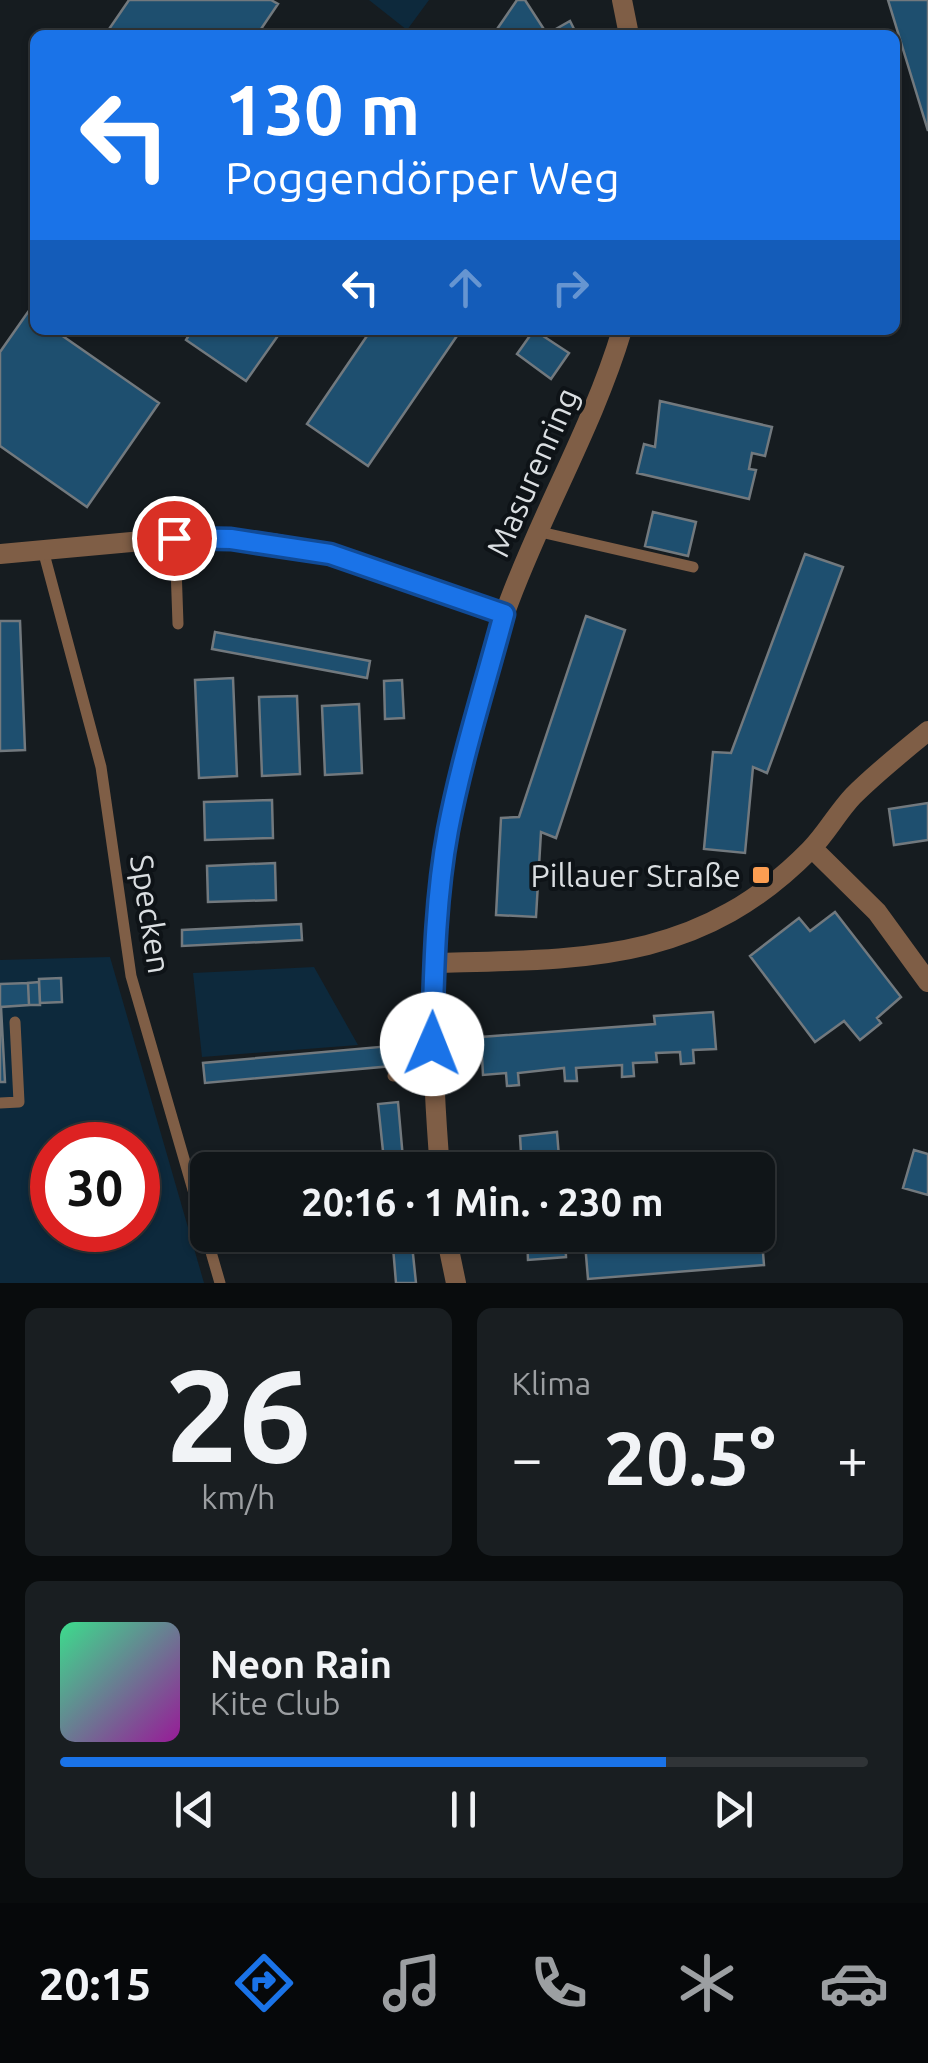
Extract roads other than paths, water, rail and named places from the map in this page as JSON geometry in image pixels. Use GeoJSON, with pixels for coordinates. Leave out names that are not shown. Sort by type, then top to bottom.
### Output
{"type":"FeatureCollection","features":[{"type":"Feature","properties":{"kind":"street"},"geometry":{"type":"LineString","coordinates":[[622,0],[629,30]]}},
{"type":"Feature","properties":{"kind":"street","name":"Masurenring"},"geometry":{"type":"LineString","coordinates":[[438,1152],[432,1074],[437,908],[463,763],[504,614],[536,530],[596,406],[620,335]]}},
{"type":"Feature","properties":{"kind":"street"},"geometry":{"type":"LineString","coordinates":[[0,554],[174,538],[231,539],[330,554],[504,614]]}},
{"type":"Feature","properties":{"kind":"street"},"geometry":{"type":"LineString","coordinates":[[435,963],[568,959],[622,953],[672,939],[720,918],[760,892],[812,848],[851,798],[928,731]]}},
{"type":"Feature","properties":{"kind":"street"},"geometry":{"type":"LineString","coordinates":[[812,848],[877,912],[928,982]]}},
{"type":"Feature","properties":{"kind":"street"},"geometry":{"type":"LineString","coordinates":[[450,1252],[456,1283]]}},
{"type":"Feature","properties":{"kind":"lane"},"geometry":{"type":"LineString","coordinates":[[536,530],[692,567]]}},
{"type":"Feature","properties":{"kind":"lane"},"geometry":{"type":"LineString","coordinates":[[174,538],[178,624]]}},
{"type":"Feature","properties":{"kind":"lane","name":"Specken"},"geometry":{"type":"LineString","coordinates":[[43,550],[102,767],[131,976],[220,1283]]}},
{"type":"Feature","properties":{"kind":"lane"},"geometry":{"type":"LineString","coordinates":[[0,1103],[19,1102],[16,1022]]}},
{"type":"Feature","properties":{"kind":"lane"},"geometry":{"type":"LineString","coordinates":[[393,1076],[432,1074]]}},
{"type":"Feature","properties":{"kind":"place","name":"Pillauer Straße"},"geometry":{"type":"Point","coordinates":[761,875]}}]}
